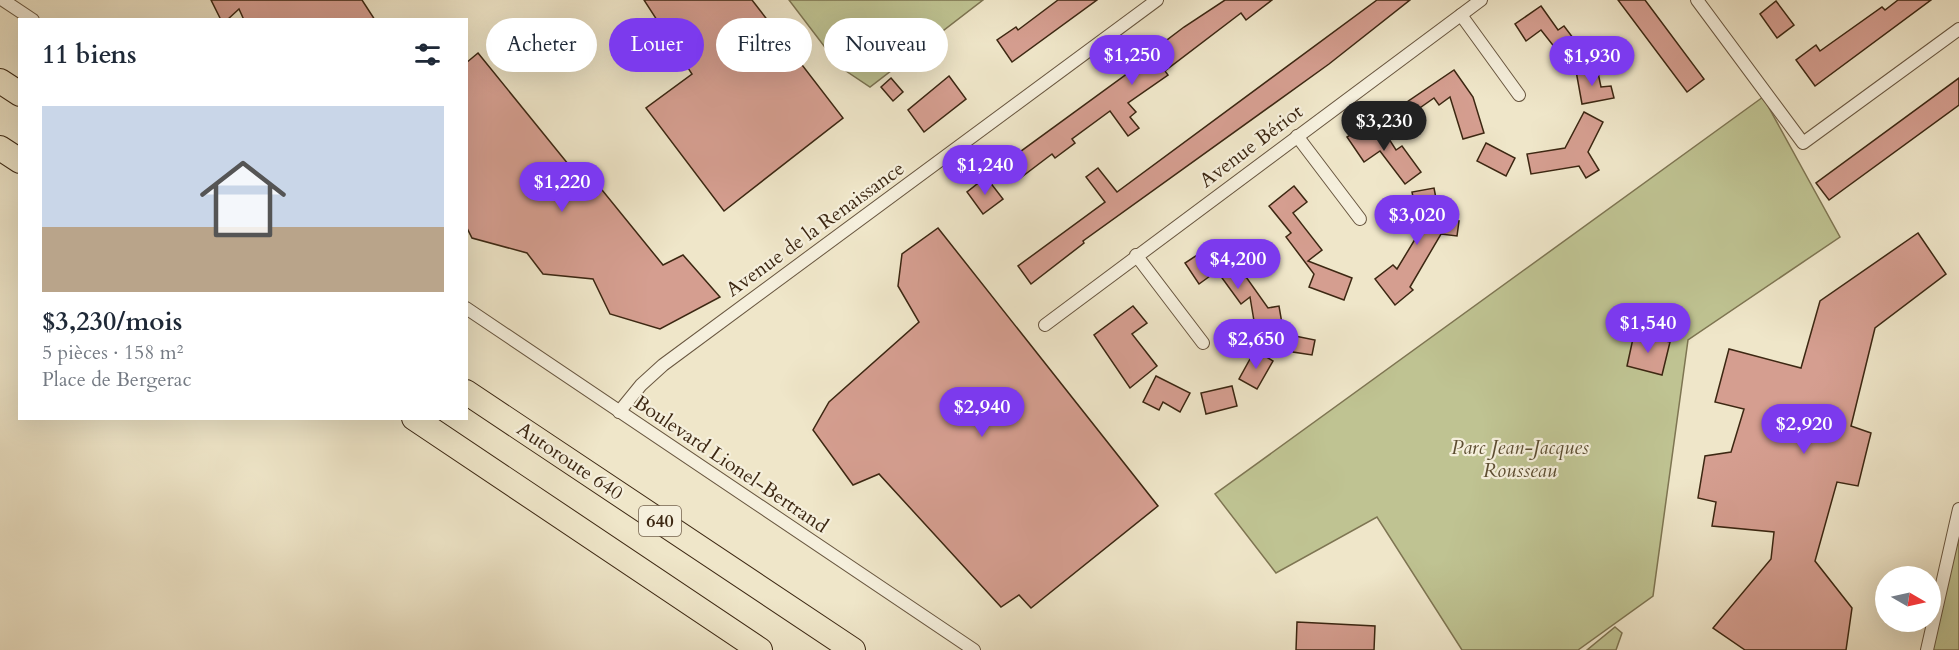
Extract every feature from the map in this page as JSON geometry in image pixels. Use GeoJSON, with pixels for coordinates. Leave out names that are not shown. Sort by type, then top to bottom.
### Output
{"type":"FeatureCollection","features":[{"type":"Feature","properties":{"kind":"highway"},"geometry":{"type":"LineString","coordinates":[[0,81],[18,93]]}},
{"type":"Feature","properties":{"kind":"highway"},"geometry":{"type":"LineString","coordinates":[[0,148],[18,160]]}},
{"type":"Feature","properties":{"kind":"highway","name":"Autoroute 640"},"geometry":{"type":"LineString","coordinates":[[468,393],[853,650]]}},
{"type":"Feature","properties":{"kind":"highway","name":"640"},"geometry":{"type":"LineString","coordinates":[[417,420],[760,650]]}},
{"type":"Feature","properties":{"kind":"street"},"geometry":{"type":"LineString","coordinates":[[3,0],[30,18]]}},
{"type":"Feature","properties":{"kind":"street","name":"Avenue de la Renaissance"},"geometry":{"type":"LineString","coordinates":[[620,412],[641,385],[663,365],[1157,0]]}},
{"type":"Feature","properties":{"kind":"street","name":"Avenue Bériot"},"geometry":{"type":"LineString","coordinates":[[1045,325],[1481,0]]}},
{"type":"Feature","properties":{"kind":"street"},"geometry":{"type":"LineString","coordinates":[[1697,0],[1803,143],[1959,30]]}},
{"type":"Feature","properties":{"kind":"street"},"geometry":{"type":"LineString","coordinates":[[1461,15],[1519,95]]}},
{"type":"Feature","properties":{"kind":"street"},"geometry":{"type":"LineString","coordinates":[[1297,136],[1360,219]]}},
{"type":"Feature","properties":{"kind":"street"},"geometry":{"type":"LineString","coordinates":[[1137,255],[1203,343]]}},
{"type":"Feature","properties":{"kind":"street","name":"Boulevard Lionel-Bertrand"},"geometry":{"type":"LineString","coordinates":[[468,309],[974,650]]}},
{"type":"Feature","properties":{"kind":"street"},"geometry":{"type":"LineString","coordinates":[[1927,650],[1959,509]]}},
{"type":"Feature","properties":{"kind":"green space"},"geometry":{"type":"Polygon","coordinates":[[[789,0],[983,0],[948,27],[948,18],[824,18],[824,46],[812,30],[812,18],[803,18],[789,0]]]}},
{"type":"Feature","properties":{"kind":"green space"},"geometry":{"type":"Polygon","coordinates":[[[848,72],[889,72],[870,87],[848,72]]]}},
{"type":"Feature","properties":{"kind":"green space","name":"Parc Jean-Jacques Rousseau"},"geometry":{"type":"Polygon","coordinates":[[[1763,97],[1840,237],[1688,340],[1653,596],[1578,650],[1462,650],[1377,517],[1276,573],[1215,494],[1763,97]]]}},
{"type":"Feature","properties":{"kind":"green space"},"geometry":{"type":"Polygon","coordinates":[[[1959,515],[1959,650],[1928,650],[1932,632],[1941,632],[1941,593],[1959,515]]]}},
{"type":"Feature","properties":{"kind":"green space"},"geometry":{"type":"Polygon","coordinates":[[[1615,627],[1622,633],[1616,650],[1587,650],[1615,627]]]}},
{"type":"Feature","properties":{"kind":"building"},"geometry":{"type":"Polygon","coordinates":[[[211,0],[362,0],[374,18],[243,18],[239,9],[229,18],[220,18],[211,0]]]}},
{"type":"Feature","properties":{"kind":"building"},"geometry":{"type":"Polygon","coordinates":[[[644,0],[752,0],[766,18],[716,18],[716,72],[808,72],[843,118],[724,211],[646,108],[692,74],[691,72],[704,72],[704,18],[656,18],[644,0]]]}},
{"type":"Feature","properties":{"kind":"building"},"geometry":{"type":"Polygon","coordinates":[[[1058,0],[1097,0],[1012,62],[997,40],[1016,27],[1018,30],[1058,0]]]}},
{"type":"Feature","properties":{"kind":"building"},"geometry":{"type":"Polygon","coordinates":[[[1225,0],[1272,0],[1246,20],[1241,13],[1165,71],[1168,75],[1128,103],[1136,112],[1130,117],[1139,128],[1128,136],[1110,111],[1072,139],[1075,143],[1055,158],[1052,154],[1019,179],[1006,162],[1165,46],[1163,43],[1184,27],[1225,0]]]}},
{"type":"Feature","properties":{"kind":"building"},"geometry":{"type":"Polygon","coordinates":[[[1377,0],[1410,0],[1329,64],[1083,241],[1084,243],[1031,284],[1018,266],[1105,202],[1086,177],[1098,168],[1117,192],[1377,0]]]}},
{"type":"Feature","properties":{"kind":"building"},"geometry":{"type":"Polygon","coordinates":[[[1618,0],[1645,0],[1704,79],[1687,92],[1618,0]]]}},
{"type":"Feature","properties":{"kind":"building"},"geometry":{"type":"Polygon","coordinates":[[[1898,0],[1931,0],[1815,86],[1796,60],[1816,45],[1820,51],[1882,7],[1885,10],[1898,0]]]}},
{"type":"Feature","properties":{"kind":"building"},"geometry":{"type":"Polygon","coordinates":[[[1776,1],[1794,25],[1777,38],[1760,14],[1776,1]]]}},
{"type":"Feature","properties":{"kind":"building"},"geometry":{"type":"Polygon","coordinates":[[[1541,6],[1558,30],[1564,26],[1583,51],[1567,63],[1541,30],[1526,41],[1515,24],[1541,6]]]}},
{"type":"Feature","properties":{"kind":"building"},"geometry":{"type":"Polygon","coordinates":[[[478,53],[486,63],[486,72],[493,72],[590,191],[598,185],[663,265],[683,255],[720,297],[660,329],[610,314],[593,279],[543,274],[527,253],[472,238],[468,230],[468,61],[478,53]]]}},
{"type":"Feature","properties":{"kind":"building"},"geometry":{"type":"Polygon","coordinates":[[[1597,68],[1601,87],[1611,86],[1614,98],[1582,104],[1576,71],[1597,68]]]}},
{"type":"Feature","properties":{"kind":"building"},"geometry":{"type":"Polygon","coordinates":[[[1454,70],[1473,97],[1484,133],[1463,139],[1450,97],[1439,105],[1434,98],[1414,112],[1407,102],[1454,70]]]}},
{"type":"Feature","properties":{"kind":"building"},"geometry":{"type":"Polygon","coordinates":[[[949,76],[966,99],[924,132],[908,110],[949,76]]]}},
{"type":"Feature","properties":{"kind":"building"},"geometry":{"type":"Polygon","coordinates":[[[891,78],[903,92],[893,101],[881,87],[891,78]]]}},
{"type":"Feature","properties":{"kind":"building"},"geometry":{"type":"Polygon","coordinates":[[[1959,78],[1959,105],[1829,200],[1816,183],[1959,78]]]}},
{"type":"Feature","properties":{"kind":"building"},"geometry":{"type":"Polygon","coordinates":[[[1584,112],[1603,122],[1588,152],[1599,170],[1586,178],[1579,166],[1531,174],[1527,154],[1565,148],[1584,112]]]}},
{"type":"Feature","properties":{"kind":"building"},"geometry":{"type":"Polygon","coordinates":[[[1380,125],[1396,150],[1402,146],[1421,172],[1405,184],[1380,151],[1364,162],[1347,137],[1363,127],[1367,134],[1380,125]]]}},
{"type":"Feature","properties":{"kind":"building"},"geometry":{"type":"Polygon","coordinates":[[[1486,143],[1515,158],[1506,176],[1477,161],[1486,143]]]}},
{"type":"Feature","properties":{"kind":"building"},"geometry":{"type":"Polygon","coordinates":[[[986,177],[1003,199],[983,214],[967,192],[986,177]]]}},
{"type":"Feature","properties":{"kind":"building"},"geometry":{"type":"Polygon","coordinates":[[[1294,186],[1307,202],[1293,213],[1322,250],[1308,261],[1352,278],[1344,300],[1309,287],[1314,274],[1286,237],[1291,233],[1269,206],[1294,186]]]}},
{"type":"Feature","properties":{"kind":"building"},"geometry":{"type":"Polygon","coordinates":[[[1434,188],[1440,219],[1459,221],[1457,236],[1441,234],[1410,287],[1413,290],[1395,305],[1375,279],[1393,265],[1397,269],[1420,231],[1412,192],[1434,188]]]}},
{"type":"Feature","properties":{"kind":"building"},"geometry":{"type":"Polygon","coordinates":[[[938,228],[1158,506],[1031,608],[1019,595],[1001,607],[879,474],[853,485],[813,430],[829,402],[919,322],[898,286],[902,254],[938,228]]]}},
{"type":"Feature","properties":{"kind":"building"},"geometry":{"type":"Polygon","coordinates":[[[1918,233],[1946,274],[1875,328],[1851,426],[1871,433],[1858,486],[1837,482],[1815,561],[1852,608],[1846,650],[1745,650],[1713,628],[1771,559],[1774,532],[1712,526],[1716,502],[1698,498],[1705,456],[1731,452],[1744,409],[1715,402],[1729,349],[1801,368],[1820,301],[1918,233]]]}},
{"type":"Feature","properties":{"kind":"building"},"geometry":{"type":"Polygon","coordinates":[[[1214,244],[1232,272],[1239,267],[1268,308],[1279,306],[1284,335],[1257,339],[1250,297],[1241,304],[1217,271],[1199,284],[1185,263],[1214,244]]]}},
{"type":"Feature","properties":{"kind":"building"},"geometry":{"type":"Polygon","coordinates":[[[1133,306],[1147,323],[1132,334],[1157,366],[1130,388],[1094,335],[1133,306]]]}},
{"type":"Feature","properties":{"kind":"building"},"geometry":{"type":"Polygon","coordinates":[[[1634,334],[1670,342],[1662,375],[1627,366],[1634,334]]]}},
{"type":"Feature","properties":{"kind":"building"},"geometry":{"type":"Polygon","coordinates":[[[1295,336],[1315,340],[1312,355],[1293,352],[1295,336]]]}},
{"type":"Feature","properties":{"kind":"building"},"geometry":{"type":"Polygon","coordinates":[[[1255,350],[1273,361],[1257,389],[1239,379],[1255,350]]]}},
{"type":"Feature","properties":{"kind":"building"},"geometry":{"type":"Polygon","coordinates":[[[1156,376],[1190,393],[1180,412],[1163,402],[1159,410],[1143,402],[1156,376]]]}},
{"type":"Feature","properties":{"kind":"building"},"geometry":{"type":"Polygon","coordinates":[[[1232,386],[1237,406],[1206,414],[1201,393],[1232,386]]]}},
{"type":"Feature","properties":{"kind":"building"},"geometry":{"type":"Polygon","coordinates":[[[1297,622],[1375,626],[1374,650],[1296,650],[1297,622]]]}}]}
